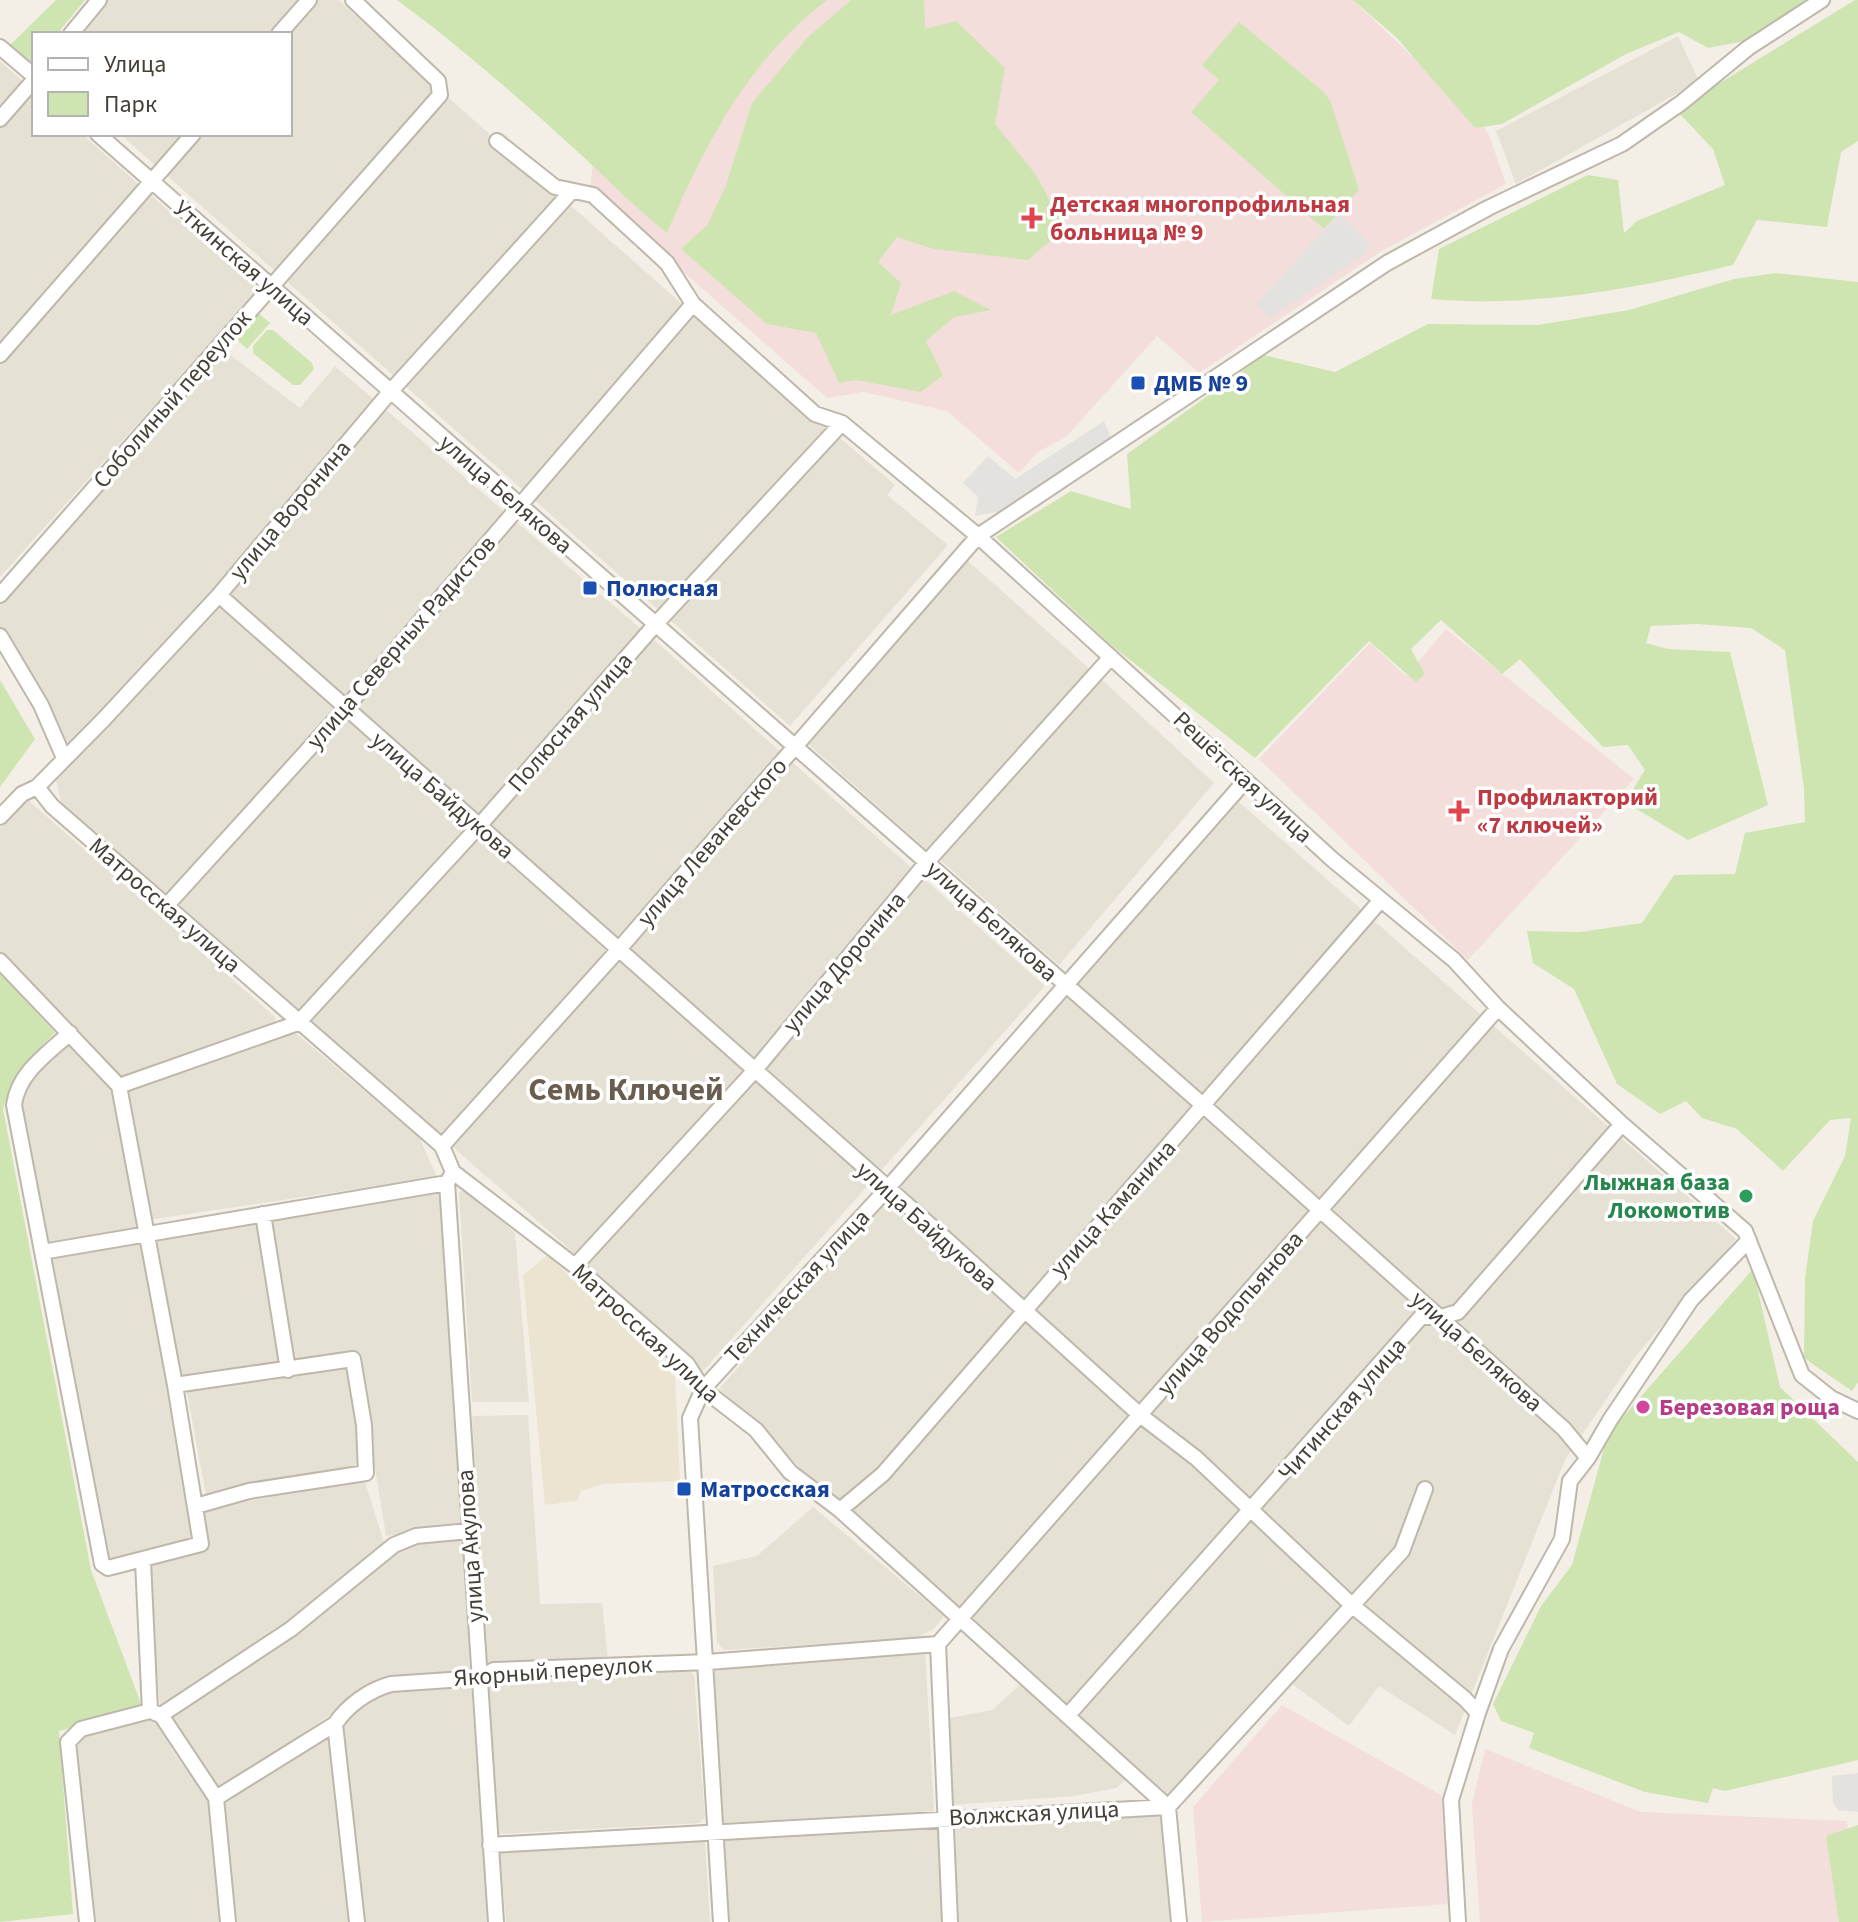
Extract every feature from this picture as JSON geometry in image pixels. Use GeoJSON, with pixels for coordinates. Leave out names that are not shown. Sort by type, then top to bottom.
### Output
{"type":"FeatureCollection","features":[{"type":"Feature","properties":{"kind":"street"},"geometry":{"type":"LineString","coordinates":[[73,32],[99,0]]}},
{"type":"Feature","properties":{"kind":"street"},"geometry":{"type":"LineString","coordinates":[[281,32],[309,0]]}},
{"type":"Feature","properties":{"kind":"street","name":"Соболиный переулок"},"geometry":{"type":"LineString","coordinates":[[0,595],[440,95],[438,81],[353,0]]}},
{"type":"Feature","properties":{"kind":"street","name":"улица Леваневского"},"geometry":{"type":"LineString","coordinates":[[442,1146],[620,948],[978,536],[1387,263],[1488,208],[1622,144],[1681,103],[1748,48],[1822,0]]}},
{"type":"Feature","properties":{"kind":"street"},"geometry":{"type":"LineString","coordinates":[[0,47],[32,76]]}},
{"type":"Feature","properties":{"kind":"street"},"geometry":{"type":"LineString","coordinates":[[0,119],[32,80]]}},
{"type":"Feature","properties":{"kind":"street","name":"Уткинская улица"},"geometry":{"type":"LineString","coordinates":[[100,136],[390,392]]}},
{"type":"Feature","properties":{"kind":"street"},"geometry":{"type":"LineString","coordinates":[[0,355],[191,136]]}},
{"type":"Feature","properties":{"kind":"street","name":"Решётская улица"},"geometry":{"type":"LineString","coordinates":[[497,141],[555,187],[593,195],[667,263],[693,304],[815,414],[842,423],[978,536],[1245,781],[1380,901],[1454,960],[1498,1008],[1622,1124],[1745,1231],[1802,1375],[1831,1398],[1858,1411]]}},
{"type":"Feature","properties":{"kind":"street","name":"улица Воронина"},"geometry":{"type":"LineString","coordinates":[[0,817],[22,794],[37,787],[219,595],[390,392],[571,192]]}},
{"type":"Feature","properties":{"kind":"street","name":"улица Северных Радистов"},"geometry":{"type":"LineString","coordinates":[[168,904],[345,709],[693,304]]}},
{"type":"Feature","properties":{"kind":"street","name":"улица Белякова"},"geometry":{"type":"LineString","coordinates":[[390,392],[1204,1106],[1564,1429],[1588,1458]]}},
{"type":"Feature","properties":{"kind":"street","name":"Полюсная улица"},"geometry":{"type":"LineString","coordinates":[[119,1086],[298,1023],[479,826],[654,626],[842,423]]}},
{"type":"Feature","properties":{"kind":"street","name":"улица Байдукова"},"geometry":{"type":"LineString","coordinates":[[219,595],[620,948],[1022,1311],[1140,1415],[1196,1458],[1353,1606],[1454,1688],[1478,1713]]}},
{"type":"Feature","properties":{"kind":"street"},"geometry":{"type":"LineString","coordinates":[[0,636],[41,705],[64,758]]}},
{"type":"Feature","properties":{"kind":"street","name":"улица Доронина"},"geometry":{"type":"LineString","coordinates":[[575,1266],[755,1070],[927,862],[1111,657]]}},
{"type":"Feature","properties":{"kind":"street","name":"Техническая улица"},"geometry":{"type":"LineString","coordinates":[[721,1922],[708,1662],[690,1418],[703,1389],[886,1190],[1245,781]]}},
{"type":"Feature","properties":{"kind":"street","name":"Матросская улица"},"geometry":{"type":"LineString","coordinates":[[37,787],[52,806],[442,1146],[450,1177],[575,1266],[687,1364],[703,1389],[756,1430],[790,1472],[840,1510],[1069,1714],[1168,1807]]}},
{"type":"Feature","properties":{"kind":"street","name":"улица Каманина"},"geometry":{"type":"LineString","coordinates":[[840,1510],[883,1474],[1380,901]]}},
{"type":"Feature","properties":{"kind":"street"},"geometry":{"type":"LineString","coordinates":[[0,961],[70,1033],[119,1086],[144,1234],[175,1385],[201,1544],[108,1568],[102,1564],[14,1105],[16,1089],[28,1072],[70,1033]]}},
{"type":"Feature","properties":{"kind":"street","name":"улица Водопьянова"},"geometry":{"type":"LineString","coordinates":[[960,1617],[1498,1008]]}},
{"type":"Feature","properties":{"kind":"street","name":"Читинская улица"},"geometry":{"type":"LineString","coordinates":[[1069,1714],[1252,1512],[1421,1317],[1441,1317],[1458,1312],[1622,1124]]}},
{"type":"Feature","properties":{"kind":"street"},"geometry":{"type":"LineString","coordinates":[[42,1252],[263,1214],[450,1177]]}},
{"type":"Feature","properties":{"kind":"street","name":"улица Акулова"},"geometry":{"type":"LineString","coordinates":[[450,1177],[469,1531],[496,1922]]}},
{"type":"Feature","properties":{"kind":"street"},"geometry":{"type":"LineString","coordinates":[[263,1214],[288,1370]]}},
{"type":"Feature","properties":{"kind":"street"},"geometry":{"type":"LineString","coordinates":[[1458,1922],[1451,1800],[1501,1649],[1562,1539],[1570,1481],[1691,1300],[1749,1240]]}},
{"type":"Feature","properties":{"kind":"street"},"geometry":{"type":"LineString","coordinates":[[175,1385],[353,1359],[364,1425],[366,1473],[249,1491],[196,1506]]}},
{"type":"Feature","properties":{"kind":"street"},"geometry":{"type":"LineString","coordinates":[[1179,1922],[1168,1807],[1402,1551],[1425,1489]]}},
{"type":"Feature","properties":{"kind":"street"},"geometry":{"type":"LineString","coordinates":[[87,1922],[68,1742],[81,1729],[156,1713],[291,1629],[394,1545],[416,1536],[469,1531]]}},
{"type":"Feature","properties":{"kind":"street"},"geometry":{"type":"LineString","coordinates":[[143,1561],[156,1713],[216,1798],[228,1922]]}},
{"type":"Feature","properties":{"kind":"street"},"geometry":{"type":"LineString","coordinates":[[950,1922],[938,1644],[960,1617]]}},
{"type":"Feature","properties":{"kind":"street","name":"Якорный переулок"},"geometry":{"type":"LineString","coordinates":[[216,1798],[335,1724],[342,1714],[378,1688],[422,1680],[479,1678],[494,1670],[708,1662],[938,1644]]}},
{"type":"Feature","properties":{"kind":"street"},"geometry":{"type":"LineString","coordinates":[[335,1724],[357,1922]]}},
{"type":"Feature","properties":{"kind":"street","name":"Волжская улица"},"geometry":{"type":"LineString","coordinates":[[490,1845],[947,1816],[1168,1807]]}},
{"type":"Feature","properties":{"kind":"shaded area"},"geometry":{"type":"Polygon","coordinates":[[[105,0],[338,0],[681,303],[895,485],[887,495],[948,545],[790,726],[122,136],[292,136],[292,32],[76,32],[105,0]]]}},
{"type":"Feature","properties":{"kind":"shaded area","name":"Детская многопрофильная больница № 9"},"geometry":{"type":"Polygon","coordinates":[[[625,0],[1353,0],[1479,120],[1489,135],[1506,184],[1380,252],[1199,373],[1157,336],[1066,437],[1038,452],[1019,473],[947,411],[863,392],[827,398],[590,190],[594,153],[625,0]]]}},
{"type":"Feature","properties":{"kind":"shaded area"},"geometry":{"type":"Polygon","coordinates":[[[1678,36],[1699,81],[1516,184],[1496,131],[1678,36]]]}},
{"type":"Feature","properties":{"kind":"shaded area"},"geometry":{"type":"Polygon","coordinates":[[[0,61],[32,89],[32,136],[84,136],[258,290],[0,577],[0,61]]]}},
{"type":"Feature","properties":{"kind":"shaded area"},"geometry":{"type":"Polygon","coordinates":[[[1339,213],[1371,245],[1365,254],[1270,318],[1256,304],[1339,213]]]}},
{"type":"Feature","properties":{"kind":"shaded area"},"geometry":{"type":"Polygon","coordinates":[[[224,350],[300,408],[335,366],[662,647],[1045,986],[702,1372],[566,1246],[62,806],[55,776],[68,756],[0,641],[0,598],[224,350]]]}},
{"type":"Feature","properties":{"kind":"shaded area"},"geometry":{"type":"Polygon","coordinates":[[[1104,421],[1111,438],[1003,511],[975,516],[978,497],[963,483],[988,456],[1015,479],[1104,421]]]}},
{"type":"Feature","properties":{"kind":"shaded area"},"geometry":{"type":"Polygon","coordinates":[[[968,561],[1092,671],[928,851],[807,743],[968,561]]]}},
{"type":"Feature","properties":{"kind":"shaded area","name":"Профилакторий «7 ключей»"},"geometry":{"type":"Polygon","coordinates":[[[1446,629],[1634,779],[1468,960],[1259,759],[1370,643],[1406,676],[1446,629]]]}},
{"type":"Feature","properties":{"kind":"shaded area"},"geometry":{"type":"Polygon","coordinates":[[[1102,680],[1214,783],[1059,965],[938,858],[1102,680]]]}},
{"type":"Feature","properties":{"kind":"shaded area"},"geometry":{"type":"Polygon","coordinates":[[[28,800],[275,1017],[274,1024],[124,1078],[88,1048],[0,952],[0,828],[28,800]]]}},
{"type":"Feature","properties":{"kind":"shaded area"},"geometry":{"type":"Polygon","coordinates":[[[1239,802],[1736,1239],[1635,1357],[1565,1460],[1455,1735],[1379,1686],[1349,1726],[1280,1675],[1171,1798],[845,1517],[773,1439],[719,1389],[1239,802]]]}},
{"type":"Feature","properties":{"kind":"shaded area"},"geometry":{"type":"Polygon","coordinates":[[[292,1030],[419,1137],[437,1177],[148,1220],[129,1090],[292,1030]]]}},
{"type":"Feature","properties":{"kind":"shaded area"},"geometry":{"type":"Polygon","coordinates":[[[69,1039],[113,1089],[139,1224],[137,1229],[47,1246],[18,1097],[20,1088],[69,1039]]]}},
{"type":"Feature","properties":{"kind":"shaded area"},"geometry":{"type":"Polygon","coordinates":[[[443,1186],[464,1526],[386,1536],[357,1356],[292,1364],[268,1217],[443,1186]]]}},
{"type":"Feature","properties":{"kind":"shaded area"},"geometry":{"type":"Polygon","coordinates":[[[468,1188],[515,1233],[529,1402],[472,1402],[459,1192],[468,1188]]]}},
{"type":"Feature","properties":{"kind":"shaded area"},"geometry":{"type":"Polygon","coordinates":[[[261,1223],[283,1363],[181,1377],[155,1241],[261,1223]]]}},
{"type":"Feature","properties":{"kind":"shaded area"},"geometry":{"type":"Polygon","coordinates":[[[141,1241],[194,1543],[106,1562],[48,1257],[141,1241]]]}},
{"type":"Feature","properties":{"kind":"shaded area"},"geometry":{"type":"Polygon","coordinates":[[[548,1255],[675,1377],[680,1481],[603,1484],[581,1491],[577,1501],[545,1505],[523,1275],[548,1255]]]}},
{"type":"Feature","properties":{"kind":"shaded area"},"geometry":{"type":"Polygon","coordinates":[[[346,1364],[351,1371],[358,1405],[360,1462],[355,1471],[206,1495],[186,1387],[346,1364]]]}},
{"type":"Feature","properties":{"kind":"shaded area"},"geometry":{"type":"Polygon","coordinates":[[[528,1415],[540,1604],[602,1603],[608,1660],[485,1663],[472,1416],[528,1415]]]}},
{"type":"Feature","properties":{"kind":"shaded area"},"geometry":{"type":"Polygon","coordinates":[[[364,1479],[385,1546],[284,1627],[160,1706],[148,1565],[202,1550],[202,1510],[364,1479]]]}},
{"type":"Feature","properties":{"kind":"shaded area"},"geometry":{"type":"Polygon","coordinates":[[[813,1507],[944,1616],[934,1629],[916,1638],[724,1650],[717,1642],[713,1566],[757,1556],[813,1507]]]}},
{"type":"Feature","properties":{"kind":"shaded area"},"geometry":{"type":"Polygon","coordinates":[[[463,1538],[470,1673],[386,1677],[219,1790],[168,1718],[391,1554],[415,1543],[463,1538]]]}},
{"type":"Feature","properties":{"kind":"shaded area"},"geometry":{"type":"Polygon","coordinates":[[[925,1648],[934,1811],[723,1823],[713,1670],[925,1648]]]}},
{"type":"Feature","properties":{"kind":"shaded area"},"geometry":{"type":"Polygon","coordinates":[[[689,1671],[694,1675],[705,1817],[700,1823],[499,1834],[488,1681],[491,1677],[689,1671]]]}},
{"type":"Feature","properties":{"kind":"shaded area"},"geometry":{"type":"Polygon","coordinates":[[[471,1684],[488,1922],[361,1922],[341,1723],[379,1691],[471,1684]]]}},
{"type":"Feature","properties":{"kind":"shaded area"},"geometry":{"type":"Polygon","coordinates":[[[1021,1684],[1126,1779],[1117,1788],[1074,1796],[952,1805],[944,1719],[992,1710],[1021,1684]]]}},
{"type":"Feature","properties":{"kind":"shaded area"},"geometry":{"type":"Polygon","coordinates":[[[1282,1705],[1441,1795],[1449,1904],[1202,1922],[1193,1807],[1282,1705]]]}},
{"type":"Feature","properties":{"kind":"shaded area"},"geometry":{"type":"Polygon","coordinates":[[[147,1717],[159,1720],[172,1750],[211,1803],[222,1922],[93,1922],[74,1747],[81,1733],[115,1728],[117,1724],[147,1717]]]}},
{"type":"Feature","properties":{"kind":"shaded area"},"geometry":{"type":"Polygon","coordinates":[[[331,1731],[350,1922],[232,1922],[223,1801],[331,1731]]]}},
{"type":"Feature","properties":{"kind":"shaded area"},"geometry":{"type":"Polygon","coordinates":[[[1485,1749],[1641,1812],[1847,1821],[1858,1922],[1480,1922],[1472,1804],[1485,1749]]]}},
{"type":"Feature","properties":{"kind":"shaded area"},"geometry":{"type":"Polygon","coordinates":[[[1858,1773],[1858,1812],[1838,1810],[1833,1803],[1832,1776],[1858,1773]]]}},
{"type":"Feature","properties":{"kind":"shaded area"},"geometry":{"type":"Polygon","coordinates":[[[1166,1811],[1172,1922],[958,1922],[955,1825],[1166,1811]]]}},
{"type":"Feature","properties":{"kind":"shaded area"},"geometry":{"type":"Polygon","coordinates":[[[937,1823],[942,1922],[729,1922],[724,1838],[937,1823]]]}},
{"type":"Feature","properties":{"kind":"shaded area"},"geometry":{"type":"Polygon","coordinates":[[[701,1838],[705,1842],[710,1922],[506,1922],[500,1852],[504,1849],[701,1838]]]}},
{"type":"Feature","properties":{"kind":"green space"},"geometry":{"type":"Polygon","coordinates":[[[56,0],[85,0],[59,32],[32,32],[32,60],[26,66],[8,47],[56,0]]]}},
{"type":"Feature","properties":{"kind":"green space"},"geometry":{"type":"Polygon","coordinates":[[[397,0],[827,0],[774,49],[732,106],[713,136],[667,233],[499,82],[397,0]]]}},
{"type":"Feature","properties":{"kind":"green space"},"geometry":{"type":"Polygon","coordinates":[[[851,0],[924,0],[925,29],[956,21],[1005,68],[995,124],[1036,175],[1065,228],[1028,260],[934,249],[897,237],[878,262],[901,283],[891,315],[954,291],[991,310],[954,317],[926,341],[943,375],[921,392],[857,380],[839,383],[816,333],[767,324],[681,249],[708,224],[726,185],[752,103],[808,37],[851,0]]]}},
{"type":"Feature","properties":{"kind":"green space"},"geometry":{"type":"Polygon","coordinates":[[[1353,0],[1813,0],[1750,40],[1708,48],[1679,32],[1626,54],[1502,124],[1475,128],[1396,37],[1353,0]]]}},
{"type":"Feature","properties":{"kind":"green space"},"geometry":{"type":"Polygon","coordinates":[[[1858,0],[1858,141],[1841,152],[1827,227],[1757,220],[1733,265],[1620,289],[1546,299],[1431,299],[1439,249],[1588,175],[1618,180],[1624,233],[1637,221],[1725,185],[1713,149],[1676,110],[1858,0]]]}},
{"type":"Feature","properties":{"kind":"green space"},"geometry":{"type":"Polygon","coordinates":[[[1239,22],[1325,93],[1331,103],[1359,190],[1324,229],[1191,112],[1219,80],[1202,65],[1239,22]]]}},
{"type":"Feature","properties":{"kind":"green space"},"geometry":{"type":"Polygon","coordinates":[[[1776,273],[1858,282],[1858,1382],[1852,1391],[1804,1358],[1805,1278],[1813,1221],[1845,1156],[1851,1118],[1830,1120],[1783,1171],[1737,1129],[1702,1118],[1686,1101],[1660,1114],[1617,1084],[1574,989],[1533,963],[1527,931],[1580,932],[1642,923],[1674,875],[1735,874],[1745,833],[1805,822],[1804,789],[1785,650],[1751,628],[1697,624],[1651,626],[1646,643],[1668,649],[1730,652],[1768,805],[1688,840],[1625,802],[1645,770],[1628,745],[1603,747],[1520,659],[1502,674],[1441,620],[1411,649],[1425,674],[1416,682],[1369,641],[1255,758],[1111,645],[996,537],[1071,491],[1131,509],[1127,454],[1264,355],[1335,372],[1428,324],[1538,325],[1629,310],[1734,279],[1776,273]]]}},
{"type":"Feature","properties":{"kind":"green space"},"geometry":{"type":"Polygon","coordinates":[[[256,311],[270,323],[247,349],[234,337],[256,311]]]}},
{"type":"Feature","properties":{"kind":"green space"},"geometry":{"type":"Polygon","coordinates":[[[267,330],[273,330],[312,363],[314,369],[300,385],[293,385],[253,353],[253,346],[267,330]]]}},
{"type":"Feature","properties":{"kind":"green space"},"geometry":{"type":"Polygon","coordinates":[[[0,680],[35,739],[0,787],[0,680]]]}},
{"type":"Feature","properties":{"kind":"green space"},"geometry":{"type":"Polygon","coordinates":[[[0,972],[55,1033],[23,1067],[3,1109],[91,1570],[143,1709],[59,1731],[73,1914],[0,1922],[0,972]]]}},
{"type":"Feature","properties":{"kind":"green space"},"geometry":{"type":"Polygon","coordinates":[[[1753,1269],[1780,1387],[1858,1462],[1858,1760],[1725,1791],[1713,1788],[1708,1803],[1645,1792],[1529,1748],[1534,1733],[1501,1721],[1493,1704],[1541,1606],[1572,1565],[1608,1434],[1753,1269]]]}},
{"type":"Feature","properties":{"kind":"green space"},"geometry":{"type":"Polygon","coordinates":[[[1858,1825],[1858,1922],[1839,1922],[1826,1836],[1858,1825]]]}},
{"type":"Feature","properties":{"kind":"place","name":"Детская многопрофильная больница № 9"},"geometry":{"type":"Point","coordinates":[1032,218]}},
{"type":"Feature","properties":{"kind":"place","name":"ДМБ № 9"},"geometry":{"type":"Point","coordinates":[1138,383]}},
{"type":"Feature","properties":{"kind":"place","name":"Полюсная"},"geometry":{"type":"Point","coordinates":[590,588]}},
{"type":"Feature","properties":{"kind":"place","name":"Профилакторий «7 ключей»"},"geometry":{"type":"Point","coordinates":[1459,811]}},
{"type":"Feature","properties":{"kind":"place","name":"Лыжная база Локомотив"},"geometry":{"type":"Point","coordinates":[1746,1196]}},
{"type":"Feature","properties":{"kind":"place","name":"Березовая роща"},"geometry":{"type":"Point","coordinates":[1643,1407]}},
{"type":"Feature","properties":{"kind":"place","name":"Матросская"},"geometry":{"type":"Point","coordinates":[684,1489]}},
{"type":"Feature","properties":{"kind":"district","name":"Семь Ключей"},"geometry":{"type":"Point","coordinates":[626,1089]}}]}
